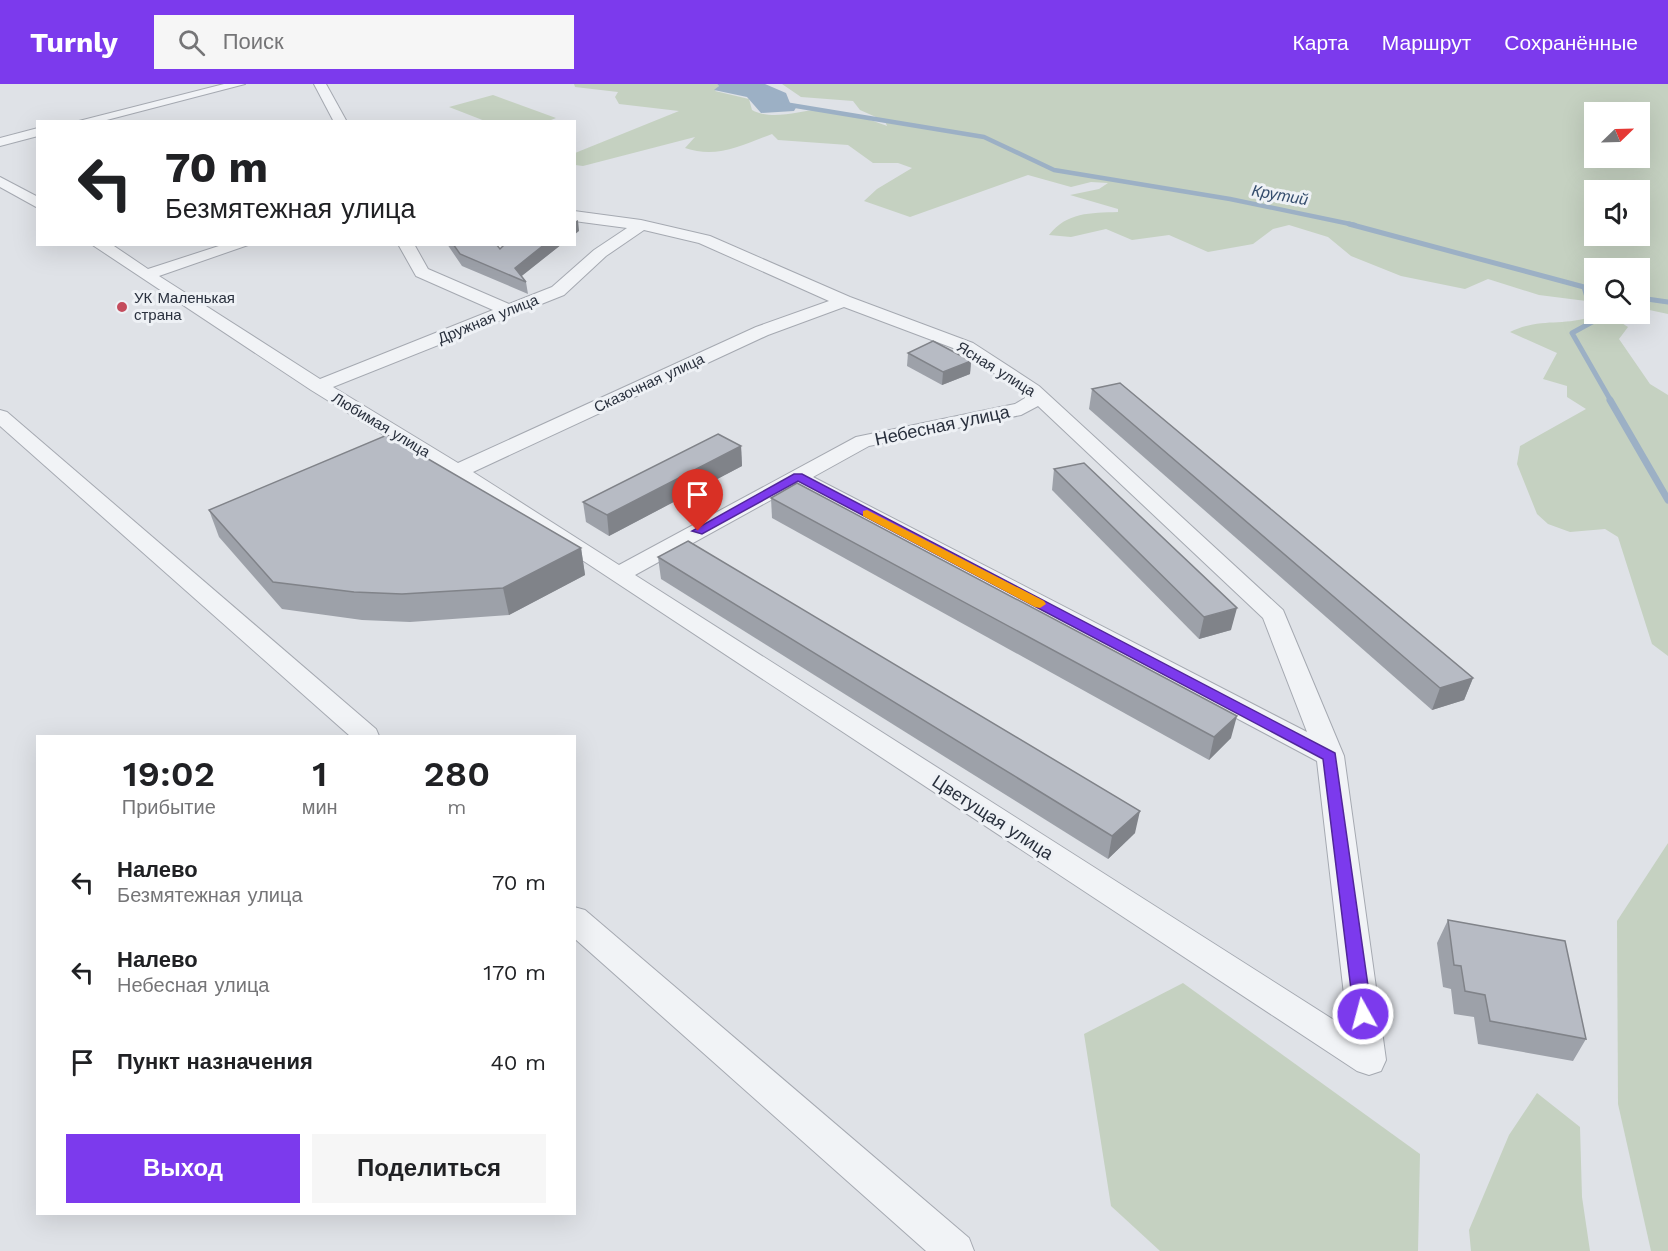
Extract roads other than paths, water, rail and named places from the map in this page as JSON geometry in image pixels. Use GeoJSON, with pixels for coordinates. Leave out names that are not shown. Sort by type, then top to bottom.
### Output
{"type":"FeatureCollection","features":[{"type":"Feature","properties":{"kind":"street"},"geometry":{"type":"LineString","coordinates":[[89,120],[239,84]]}},
{"type":"Feature","properties":{"kind":"street"},"geometry":{"type":"LineString","coordinates":[[320,84],[340,120]]}},
{"type":"Feature","properties":{"kind":"street"},"geometry":{"type":"LineString","coordinates":[[0,142],[36,133]]}},
{"type":"Feature","properties":{"kind":"street"},"geometry":{"type":"LineString","coordinates":[[0,181],[36,203]]}},
{"type":"Feature","properties":{"kind":"street","name":"Ясная улица"},"geometry":{"type":"LineString","coordinates":[[576,216],[641,225],[704,239],[844,301],[967,348],[1032,390],[1274,615],[1330,756],[1369,1060]]}},
{"type":"Feature","properties":{"kind":"street","name":"Дружная улица"},"geometry":{"type":"LineString","coordinates":[[318,386],[558,291],[600,253],[641,225]]}},
{"type":"Feature","properties":{"kind":"street","name":"Любимая улица"},"geometry":{"type":"LineString","coordinates":[[102,246],[318,386],[537,520],[618,574]]}},
{"type":"Feature","properties":{"kind":"street"},"geometry":{"type":"LineString","coordinates":[[145,275],[237,246]]}},
{"type":"Feature","properties":{"kind":"street"},"geometry":{"type":"LineString","coordinates":[[407,246],[422,272],[509,311]]}},
{"type":"Feature","properties":{"kind":"street","name":"Сказочная улица"},"geometry":{"type":"LineString","coordinates":[[457,471],[762,331],[844,301]]}},
{"type":"Feature","properties":{"kind":"street","name":"Небесная улица"},"geometry":{"type":"LineString","coordinates":[[618,574],[863,441],[1022,409],[1035,400],[1032,390]]}},
{"type":"Feature","properties":{"kind":"street"},"geometry":{"type":"LineString","coordinates":[[0,416],[365,735]]}},
{"type":"Feature","properties":{"kind":"street"},"geometry":{"type":"LineString","coordinates":[[798,477],[1330,756]]}},
{"type":"Feature","properties":{"kind":"street","name":"Цветущая улица"},"geometry":{"type":"LineString","coordinates":[[618,574],[1369,1060]]}},
{"type":"Feature","properties":{"kind":"street"},"geometry":{"type":"LineString","coordinates":[[576,921],[955,1251]]}},
{"type":"Feature","properties":{"kind":"water"},"geometry":{"type":"Polygon","coordinates":[[[717,84],[765,84],[786,93],[790,103],[797,106],[794,111],[761,113],[747,97],[714,90],[719,86],[717,84]]]}},
{"type":"Feature","properties":{"kind":"waterway","name":"Крутий"},"geometry":{"type":"LineString","coordinates":[[784,104],[984,137],[1054,170],[1230,199],[1355,225]]}},
{"type":"Feature","properties":{"kind":"waterway","name":"Крутий"},"geometry":{"type":"LineString","coordinates":[[1349,224],[1584,287],[1594,321],[1572,333],[1611,401]]}},
{"type":"Feature","properties":{"kind":"waterway"},"geometry":{"type":"LineString","coordinates":[[1650,299],[1668,302]]}},
{"type":"Feature","properties":{"kind":"waterway","name":"Крутий"},"geometry":{"type":"LineString","coordinates":[[1610,400],[1668,500]]}},
{"type":"Feature","properties":{"kind":"place","name":"УК Маленькая страна"},"geometry":{"type":"Point","coordinates":[122,307]}}]}
